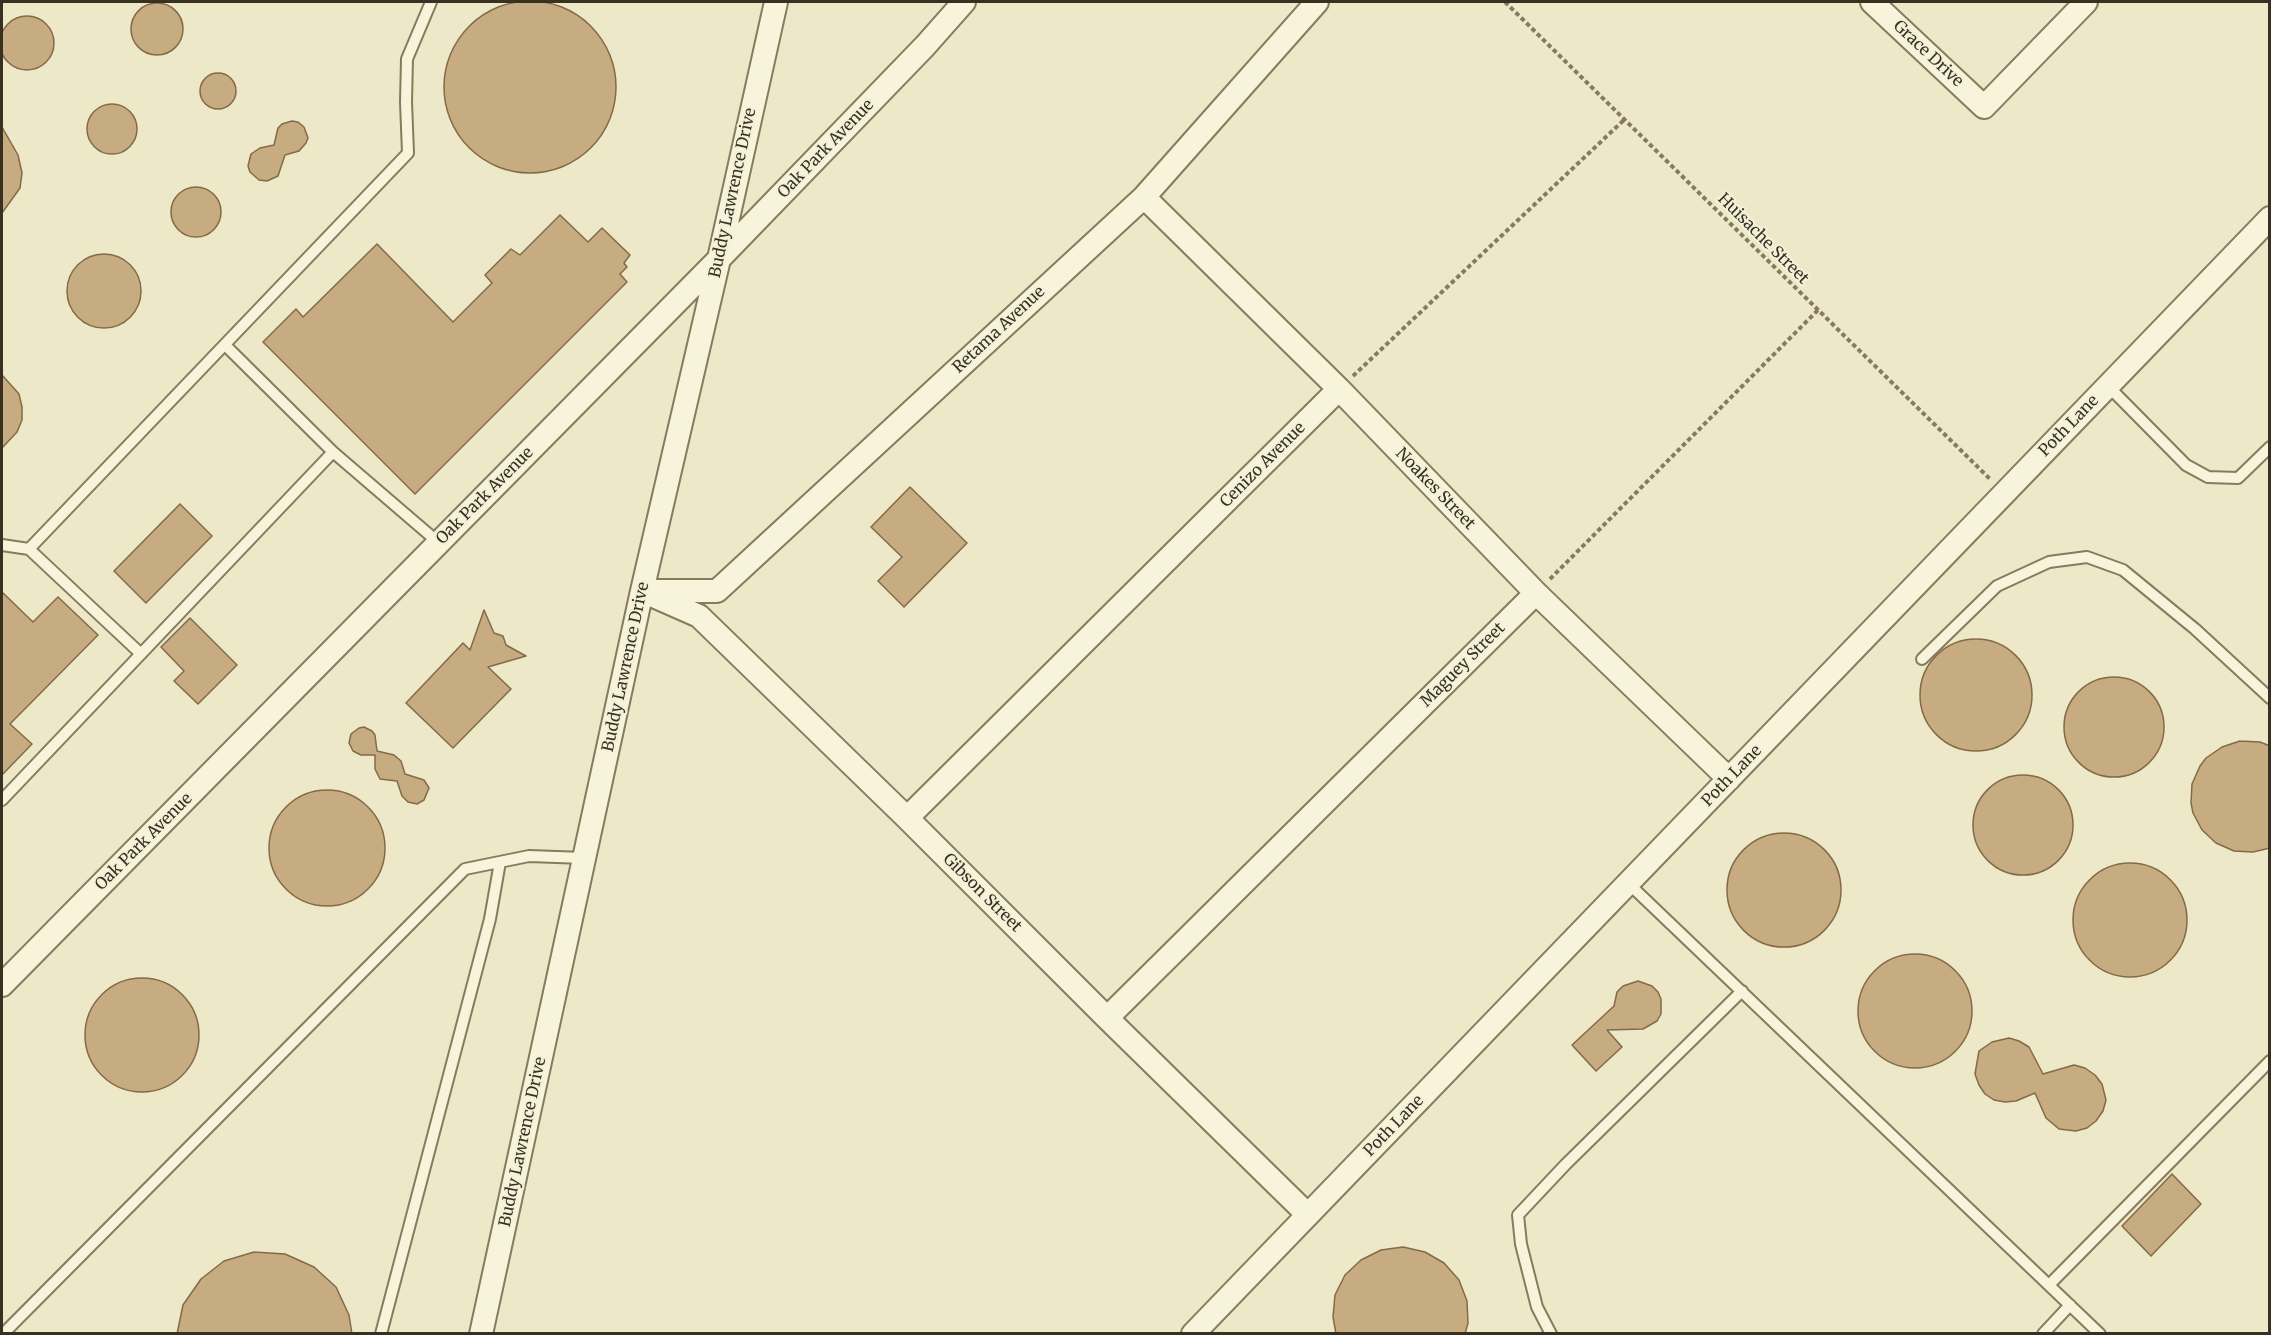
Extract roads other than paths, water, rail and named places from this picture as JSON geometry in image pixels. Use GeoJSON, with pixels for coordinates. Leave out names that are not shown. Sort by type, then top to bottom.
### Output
{"type":"FeatureCollection","features":[{"type":"Feature","properties":{"kind":"street","name":"Buddy Lawrence Drive"},"geometry":{"type":"LineString","coordinates":[[481,1334],[642,591],[776,2]]}},
{"type":"Feature","properties":{"kind":"street","name":"Oak Park Avenue"},"geometry":{"type":"LineString","coordinates":[[2,985],[719,259],[925,46],[964,2]]}},
{"type":"Feature","properties":{"kind":"street","name":"Retama Avenue"},"geometry":{"type":"LineString","coordinates":[[642,591],[717,591],[1144,197],[1317,2]]}},
{"type":"Feature","properties":{"kind":"street","name":"Grace Drive"},"geometry":{"type":"LineString","coordinates":[[1872,2],[1984,107],[2086,2]]}},
{"type":"Feature","properties":{"kind":"street","name":"Noakes Street"},"geometry":{"type":"LineString","coordinates":[[1144,197],[1339,389],[1536,593],[1729,779]]}},
{"type":"Feature","properties":{"kind":"street","name":"Poth Lane"},"geometry":{"type":"LineString","coordinates":[[1193,1334],[2270,218]]}},
{"type":"Feature","properties":{"kind":"street","name":"Cenizo Avenue"},"geometry":{"type":"LineString","coordinates":[[908,818],[1339,389]]}},
{"type":"Feature","properties":{"kind":"street","name":"Gibson Street"},"geometry":{"type":"LineString","coordinates":[[642,591],[699,616],[908,818],[1308,1215]]}},
{"type":"Feature","properties":{"kind":"street","name":"Maguey Street"},"geometry":{"type":"LineString","coordinates":[[1107,1018],[1536,593]]}},
{"type":"Feature","properties":{"kind":"lane"},"geometry":{"type":"LineString","coordinates":[[29,549],[408,153],[407,59],[431,2]]}},
{"type":"Feature","properties":{"kind":"lane"},"geometry":{"type":"LineString","coordinates":[[225,345],[333,452],[439,543]]}},
{"type":"Feature","properties":{"kind":"lane"},"geometry":{"type":"LineString","coordinates":[[2108,386],[2186,465],[2208,477],[2238,478],[2270,447]]}},
{"type":"Feature","properties":{"kind":"lane"},"geometry":{"type":"LineString","coordinates":[[2,800],[333,452]]}},
{"type":"Feature","properties":{"kind":"lane"},"geometry":{"type":"LineString","coordinates":[[2,545],[29,549],[141,654]]}},
{"type":"Feature","properties":{"kind":"lane"},"geometry":{"type":"LineString","coordinates":[[1922,659],[1997,586],[2049,562],[2087,557],[2123,570],[2195,629],[2270,698]]}},
{"type":"Feature","properties":{"kind":"lane"},"geometry":{"type":"LineString","coordinates":[[3,1334],[465,869],[529,856],[584,858]]}},
{"type":"Feature","properties":{"kind":"lane"},"geometry":{"type":"LineString","coordinates":[[381,1334],[490,919],[500,862]]}},
{"type":"Feature","properties":{"kind":"lane"},"geometry":{"type":"LineString","coordinates":[[1628,883],[2100,1334]]}},
{"type":"Feature","properties":{"kind":"lane"},"geometry":{"type":"LineString","coordinates":[[1551,1334],[1537,1307],[1521,1244],[1518,1215],[1566,1164],[1742,992]]}},
{"type":"Feature","properties":{"kind":"lane"},"geometry":{"type":"LineString","coordinates":[[2049,1285],[2270,1061]]}},
{"type":"Feature","properties":{"kind":"lane"},"geometry":{"type":"LineString","coordinates":[[2043,1334],[2070,1305]]}}]}
